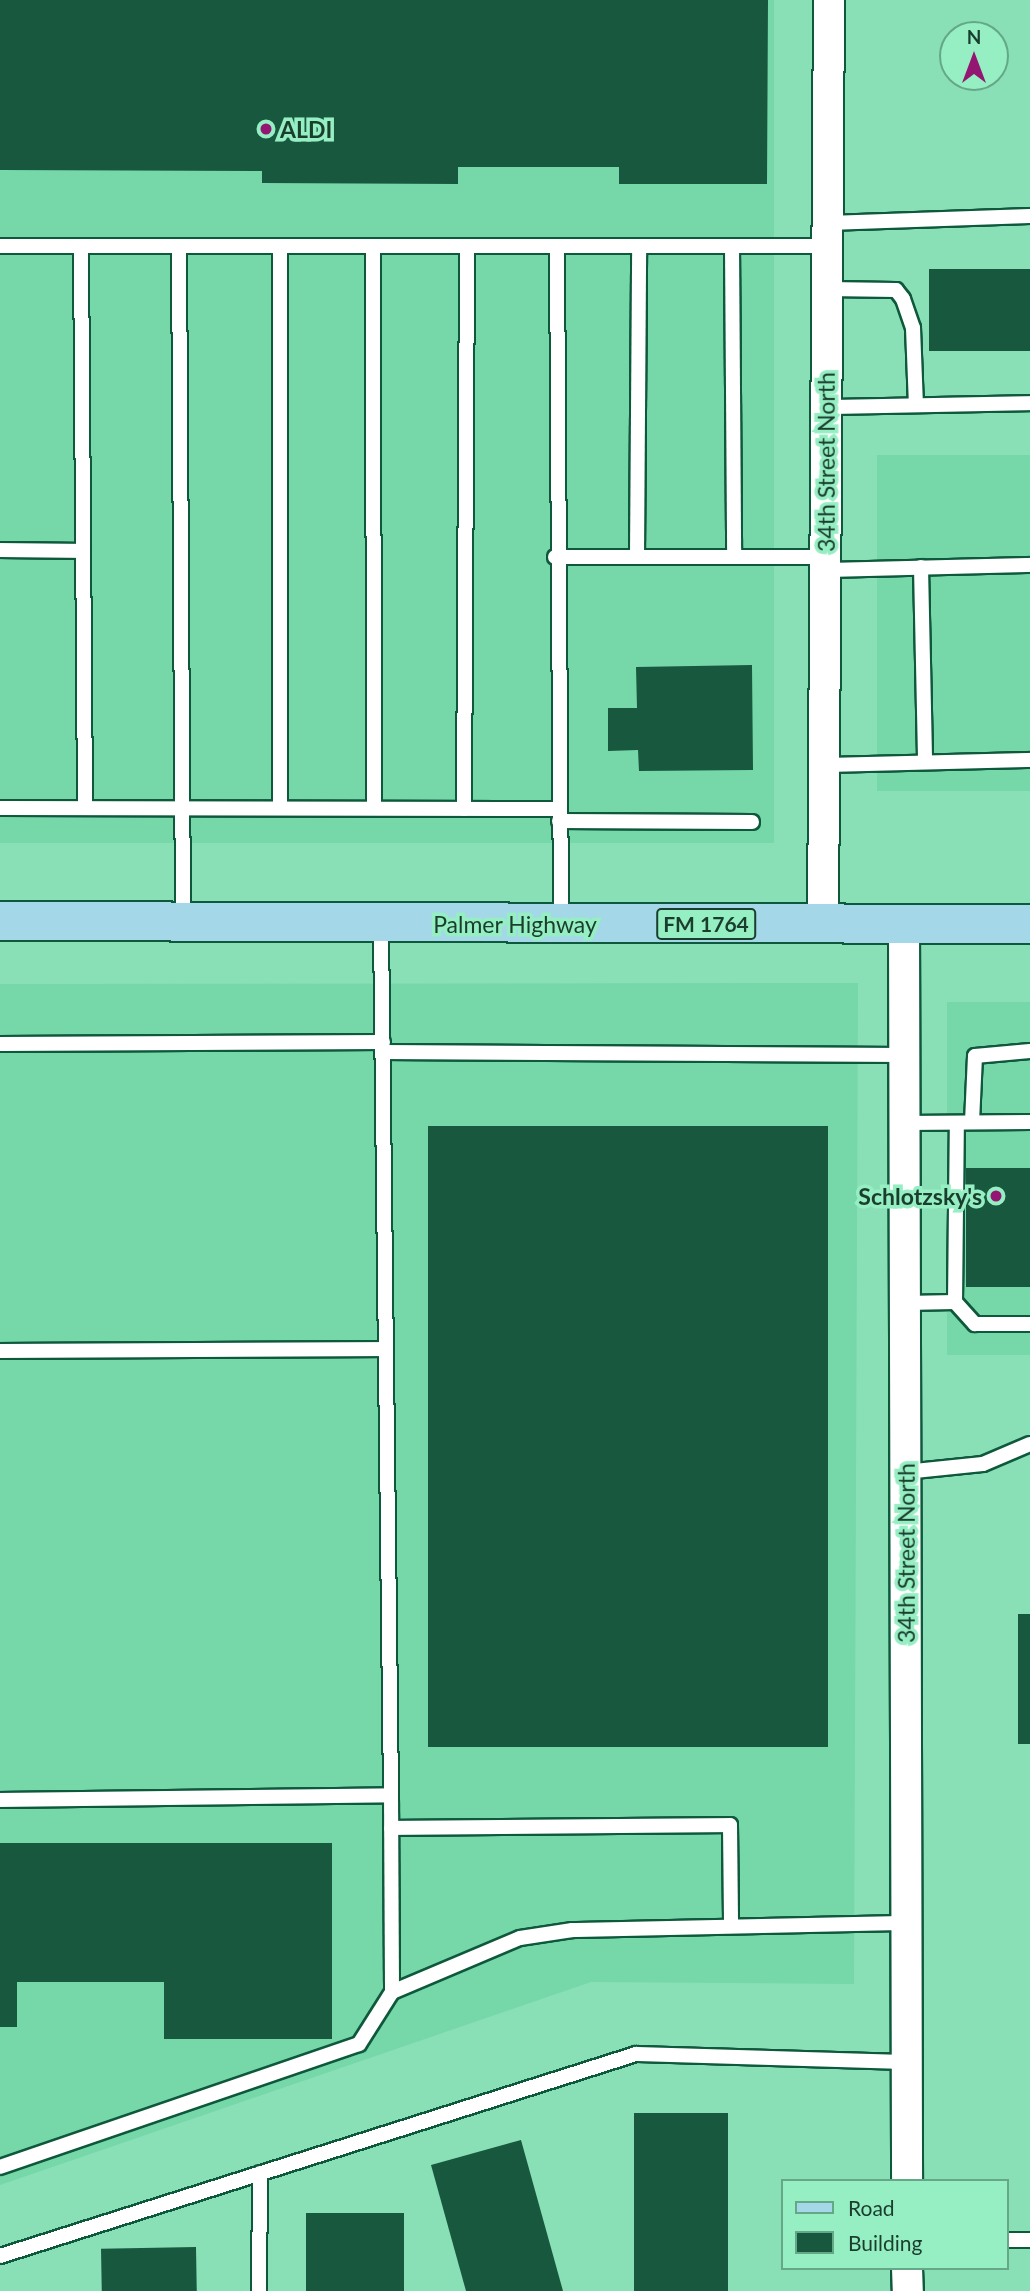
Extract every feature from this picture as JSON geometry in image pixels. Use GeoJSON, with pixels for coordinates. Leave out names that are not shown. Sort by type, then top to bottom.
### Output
{"type":"FeatureCollection","features":[{"type":"Feature","properties":{"kind":"main road","name":"Palmer Highway"},"geometry":{"type":"LineString","coordinates":[[0,920],[381,925],[1030,924]]}},
{"type":"Feature","properties":{"kind":"street","name":"34th Street North"},"geometry":{"type":"LineString","coordinates":[[822,925],[829,0]]}},
{"type":"Feature","properties":{"kind":"street","name":"34th Street North"},"geometry":{"type":"LineString","coordinates":[[904,925],[907,2179]]}},
{"type":"Feature","properties":{"kind":"street"},"geometry":{"type":"LineString","coordinates":[[907,2270],[908,2291]]}},
{"type":"Feature","properties":{"kind":"lane"},"geometry":{"type":"LineString","coordinates":[[0,246],[732,246],[827,234],[1030,216]]}},
{"type":"Feature","properties":{"kind":"lane"},"geometry":{"type":"LineString","coordinates":[[80,246],[85,808]]}},
{"type":"Feature","properties":{"kind":"lane"},"geometry":{"type":"LineString","coordinates":[[179,246],[183,922]]}},
{"type":"Feature","properties":{"kind":"lane"},"geometry":{"type":"LineString","coordinates":[[280,246],[280,808]]}},
{"type":"Feature","properties":{"kind":"lane"},"geometry":{"type":"LineString","coordinates":[[373,246],[374,808]]}},
{"type":"Feature","properties":{"kind":"lane"},"geometry":{"type":"LineString","coordinates":[[464,809],[467,246]]}},
{"type":"Feature","properties":{"kind":"lane"},"geometry":{"type":"LineString","coordinates":[[557,246],[555,556],[561,924]]}},
{"type":"Feature","properties":{"kind":"lane"},"geometry":{"type":"LineString","coordinates":[[637,556],[639,246]]}},
{"type":"Feature","properties":{"kind":"lane"},"geometry":{"type":"LineString","coordinates":[[732,246],[734,556]]}},
{"type":"Feature","properties":{"kind":"lane"},"geometry":{"type":"LineString","coordinates":[[827,289],[896,290],[903,299],[913,328],[916,405]]}},
{"type":"Feature","properties":{"kind":"lane"},"geometry":{"type":"LineString","coordinates":[[826,407],[1030,403]]}},
{"type":"Feature","properties":{"kind":"lane"},"geometry":{"type":"LineString","coordinates":[[0,550],[83,551]]}},
{"type":"Feature","properties":{"kind":"lane"},"geometry":{"type":"LineString","coordinates":[[555,556],[734,556],[921,567],[1030,565]]}},
{"type":"Feature","properties":{"kind":"lane"},"geometry":{"type":"LineString","coordinates":[[921,567],[925,762]]}},
{"type":"Feature","properties":{"kind":"lane"},"geometry":{"type":"LineString","coordinates":[[824,765],[1030,760]]}},
{"type":"Feature","properties":{"kind":"lane"},"geometry":{"type":"LineString","coordinates":[[0,808],[464,809],[752,822]]}},
{"type":"Feature","properties":{"kind":"lane"},"geometry":{"type":"LineString","coordinates":[[0,2167],[359,2044],[392,1992],[381,925]]}},
{"type":"Feature","properties":{"kind":"lane"},"geometry":{"type":"LineString","coordinates":[[0,1044],[904,1055]]}},
{"type":"Feature","properties":{"kind":"lane"},"geometry":{"type":"LineString","coordinates":[[1030,1051],[975,1056],[965,1122],[955,1302],[975,1324],[1030,1324]]}},
{"type":"Feature","properties":{"kind":"lane"},"geometry":{"type":"LineString","coordinates":[[905,1123],[1030,1122]]}},
{"type":"Feature","properties":{"kind":"lane"},"geometry":{"type":"LineString","coordinates":[[905,1303],[955,1302]]}},
{"type":"Feature","properties":{"kind":"lane"},"geometry":{"type":"LineString","coordinates":[[0,1351],[386,1349]]}},
{"type":"Feature","properties":{"kind":"lane"},"geometry":{"type":"LineString","coordinates":[[905,1472],[983,1464],[1030,1444]]}},
{"type":"Feature","properties":{"kind":"lane"},"geometry":{"type":"LineString","coordinates":[[0,1800],[391,1795]]}},
{"type":"Feature","properties":{"kind":"lane"},"geometry":{"type":"LineString","coordinates":[[391,1828],[730,1825],[731,1926]]}},
{"type":"Feature","properties":{"kind":"lane"},"geometry":{"type":"LineString","coordinates":[[392,1992],[520,1938],[572,1930],[906,1923]]}},
{"type":"Feature","properties":{"kind":"lane"},"geometry":{"type":"LineString","coordinates":[[0,2256],[636,2054],[906,2062]]}},
{"type":"Feature","properties":{"kind":"lane"},"geometry":{"type":"LineString","coordinates":[[259,2291],[260,2173]]}},
{"type":"Feature","properties":{"kind":"lane"},"geometry":{"type":"LineString","coordinates":[[1009,2240],[1030,2240]]}},
{"type":"Feature","properties":{"kind":"shaded area"},"geometry":{"type":"Polygon","coordinates":[[[0,0],[774,0],[774,843],[0,843],[0,0]]]}},
{"type":"Feature","properties":{"kind":"shaded area"},"geometry":{"type":"Polygon","coordinates":[[[877,455],[1030,455],[1030,791],[877,791],[877,455]]]}},
{"type":"Feature","properties":{"kind":"shaded area"},"geometry":{"type":"Polygon","coordinates":[[[858,983],[854,1984],[591,1982],[0,2185],[0,984],[858,983]]]}},
{"type":"Feature","properties":{"kind":"shaded area"},"geometry":{"type":"Polygon","coordinates":[[[947,1002],[1030,1002],[1030,1355],[947,1355],[947,1002]]]}},
{"type":"Feature","properties":{"kind":"building"},"geometry":{"type":"Polygon","coordinates":[[[0,0],[768,0],[767,184],[619,184],[619,167],[458,167],[458,184],[262,183],[262,171],[0,170],[0,0]]]}},
{"type":"Feature","properties":{"kind":"building"},"geometry":{"type":"Polygon","coordinates":[[[929,269],[1030,269],[1030,351],[929,351],[929,269]]]}},
{"type":"Feature","properties":{"kind":"building"},"geometry":{"type":"Polygon","coordinates":[[[752,665],[753,770],[639,771],[638,750],[608,751],[608,708],[637,708],[636,667],[752,665]]]}},
{"type":"Feature","properties":{"kind":"building"},"geometry":{"type":"Polygon","coordinates":[[[428,1126],[828,1126],[828,1747],[428,1747],[428,1126]]]}},
{"type":"Feature","properties":{"kind":"building"},"geometry":{"type":"Polygon","coordinates":[[[966,1168],[1030,1168],[1030,1287],[966,1287],[966,1168]]]}},
{"type":"Feature","properties":{"kind":"building"},"geometry":{"type":"Polygon","coordinates":[[[1018,1614],[1030,1614],[1030,1744],[1018,1744],[1018,1614]]]}},
{"type":"Feature","properties":{"kind":"building"},"geometry":{"type":"Polygon","coordinates":[[[0,1843],[332,1843],[332,2039],[164,2039],[164,1982],[17,1982],[17,2027],[0,2027],[0,1843]]]}},
{"type":"Feature","properties":{"kind":"building"},"geometry":{"type":"Polygon","coordinates":[[[634,2113],[728,2113],[728,2291],[634,2291],[634,2113]]]}},
{"type":"Feature","properties":{"kind":"building"},"geometry":{"type":"Polygon","coordinates":[[[521,2140],[563,2291],[466,2291],[431,2165],[521,2140]]]}},
{"type":"Feature","properties":{"kind":"building"},"geometry":{"type":"Polygon","coordinates":[[[306,2213],[404,2213],[404,2291],[306,2291],[306,2213]]]}},
{"type":"Feature","properties":{"kind":"building"},"geometry":{"type":"Polygon","coordinates":[[[196,2247],[197,2291],[102,2291],[101,2249],[196,2247]]]}},
{"type":"Feature","properties":{"kind":"place","name":"ALDI"},"geometry":{"type":"Point","coordinates":[266,129]}},
{"type":"Feature","properties":{"kind":"place","name":"Schlotzsky's"},"geometry":{"type":"Point","coordinates":[996,1196]}}]}
